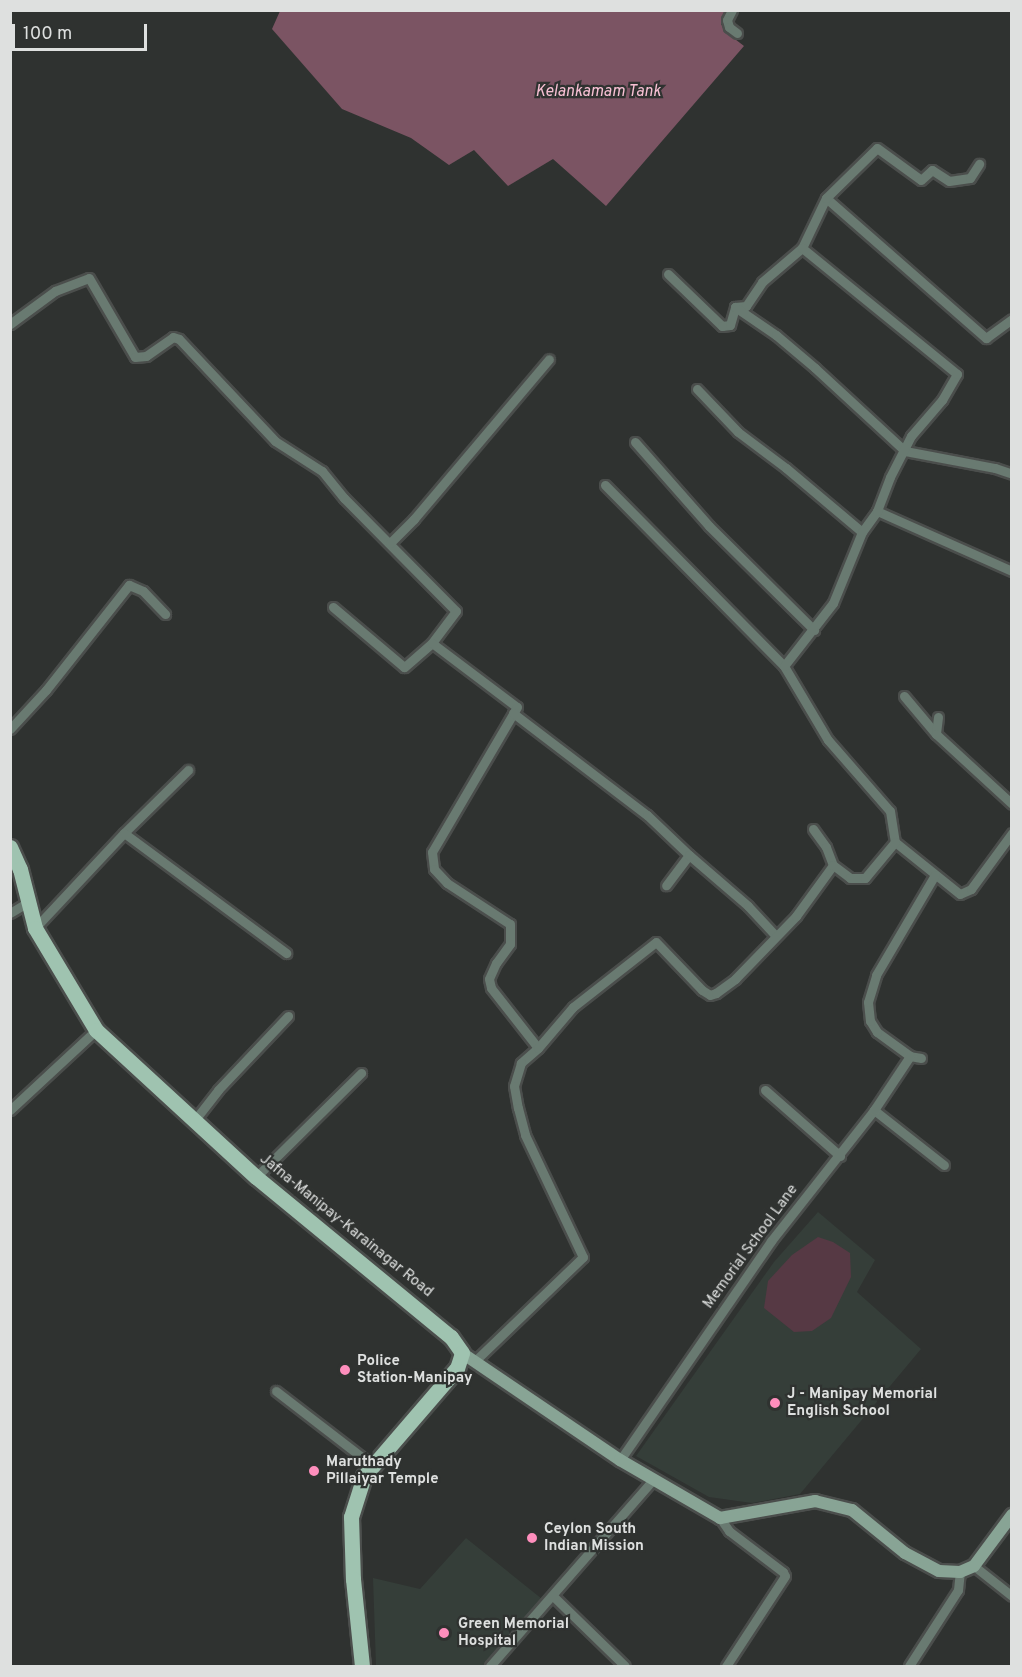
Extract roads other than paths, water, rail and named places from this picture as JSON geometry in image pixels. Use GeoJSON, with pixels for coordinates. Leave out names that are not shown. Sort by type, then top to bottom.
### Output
{"type":"FeatureCollection","features":[{"type":"Feature","properties":{"kind":"main road","name":"Jafna-Manipay-Karainagar Road"},"geometry":{"type":"LineString","coordinates":[[10,847],[35,928],[96,1030],[256,1177],[407,1298],[451,1337],[462,1353]]}},
{"type":"Feature","properties":{"kind":"main road"},"geometry":{"type":"LineString","coordinates":[[362,1666],[353,1579],[351,1517],[364,1476],[457,1368],[462,1353]]}},
{"type":"Feature","properties":{"kind":"street"},"geometry":{"type":"LineString","coordinates":[[732,10],[727,20],[729,27],[737,33]]}},
{"type":"Feature","properties":{"kind":"street"},"geometry":{"type":"LineString","coordinates":[[735,307],[746,306],[762,282],[802,248],[826,198],[877,148],[921,180],[932,170],[949,181],[970,178],[980,164]]}},
{"type":"Feature","properties":{"kind":"street"},"geometry":{"type":"LineString","coordinates":[[826,198],[986,338],[1011,319]]}},
{"type":"Feature","properties":{"kind":"street"},"geometry":{"type":"LineString","coordinates":[[784,666],[833,603],[862,532],[877,511],[890,477],[912,436],[942,399],[957,374],[802,248]]}},
{"type":"Feature","properties":{"kind":"street"},"geometry":{"type":"LineString","coordinates":[[668,274],[722,327],[730,325],[735,307]]}},
{"type":"Feature","properties":{"kind":"street"},"geometry":{"type":"LineString","coordinates":[[10,324],[55,291],[89,278],[135,357],[146,356],[173,338],[179,339],[275,441],[322,471],[344,498],[456,611],[432,643],[404,667],[333,607]]}},
{"type":"Feature","properties":{"kind":"street"},"geometry":{"type":"LineString","coordinates":[[735,307],[807,362],[905,451],[995,468],[1011,474]]}},
{"type":"Feature","properties":{"kind":"street"},"geometry":{"type":"LineString","coordinates":[[390,543],[414,519],[549,359]]}},
{"type":"Feature","properties":{"kind":"street"},"geometry":{"type":"LineString","coordinates":[[697,389],[738,432],[786,468],[862,532]]}},
{"type":"Feature","properties":{"kind":"street"},"geometry":{"type":"LineString","coordinates":[[635,442],[709,526],[813,630]]}},
{"type":"Feature","properties":{"kind":"street"},"geometry":{"type":"LineString","coordinates":[[605,485],[784,666],[828,740],[890,811],[895,842],[955,892],[964,893],[971,889],[1011,833]]}},
{"type":"Feature","properties":{"kind":"street"},"geometry":{"type":"LineString","coordinates":[[877,511],[1011,571]]}},
{"type":"Feature","properties":{"kind":"street"},"geometry":{"type":"LineString","coordinates":[[10,729],[46,690],[129,585],[143,591],[165,614]]}},
{"type":"Feature","properties":{"kind":"street"},"geometry":{"type":"LineString","coordinates":[[432,643],[516,707],[432,852],[434,869],[447,883],[510,924],[510,944],[496,963],[489,979],[491,988],[538,1048]]}},
{"type":"Feature","properties":{"kind":"street"},"geometry":{"type":"LineString","coordinates":[[904,696],[936,734],[1011,804]]}},
{"type":"Feature","properties":{"kind":"street"},"geometry":{"type":"LineString","coordinates":[[513,713],[647,816],[748,906],[776,936]]}},
{"type":"Feature","properties":{"kind":"street"},"geometry":{"type":"LineString","coordinates":[[936,734],[938,717]]}},
{"type":"Feature","properties":{"kind":"street"},"geometry":{"type":"LineString","coordinates":[[35,928],[124,833],[188,770]]}},
{"type":"Feature","properties":{"kind":"street"},"geometry":{"type":"LineString","coordinates":[[813,829],[826,847],[833,865],[850,878],[860,880],[869,875],[895,842]]}},
{"type":"Feature","properties":{"kind":"street"},"geometry":{"type":"LineString","coordinates":[[124,833],[286,952]]}},
{"type":"Feature","properties":{"kind":"street"},"geometry":{"type":"LineString","coordinates":[[666,885],[689,855]]}},
{"type":"Feature","properties":{"kind":"street"},"geometry":{"type":"LineString","coordinates":[[476,1360],[583,1257],[525,1136],[514,1086],[521,1063],[538,1048],[573,1007],[656,942],[710,995],[735,979],[796,916],[833,865]]}},
{"type":"Feature","properties":{"kind":"street"},"geometry":{"type":"LineString","coordinates":[[921,1058],[910,1056],[877,1032],[870,1021],[868,1002],[876,975],[935,875]]}},
{"type":"Feature","properties":{"kind":"street"},"geometry":{"type":"LineString","coordinates":[[10,913],[28,902]]}},
{"type":"Feature","properties":{"kind":"street"},"geometry":{"type":"LineString","coordinates":[[194,1121],[218,1090],[288,1016]]}},
{"type":"Feature","properties":{"kind":"street"},"geometry":{"type":"LineString","coordinates":[[10,1110],[96,1030]]}},
{"type":"Feature","properties":{"kind":"street","name":"Memorial School Lane"},"geometry":{"type":"LineString","coordinates":[[620,1460],[771,1241],[840,1156],[910,1056]]}},
{"type":"Feature","properties":{"kind":"street"},"geometry":{"type":"LineString","coordinates":[[256,1177],[361,1073]]}},
{"type":"Feature","properties":{"kind":"street"},"geometry":{"type":"LineString","coordinates":[[765,1090],[840,1156]]}},
{"type":"Feature","properties":{"kind":"street"},"geometry":{"type":"LineString","coordinates":[[874,1110],[944,1165]]}},
{"type":"Feature","properties":{"kind":"street"},"geometry":{"type":"LineString","coordinates":[[462,1353],[476,1360],[620,1460],[720,1518],[729,1531],[783,1572],[786,1576],[726,1666]]}},
{"type":"Feature","properties":{"kind":"street"},"geometry":{"type":"LineString","coordinates":[[276,1391],[372,1466]]}},
{"type":"Feature","properties":{"kind":"street"},"geometry":{"type":"LineString","coordinates":[[490,1666],[554,1596],[653,1480]]}},
{"type":"Feature","properties":{"kind":"street"},"geometry":{"type":"LineString","coordinates":[[720,1518],[815,1501],[852,1509],[905,1553],[939,1571],[960,1572],[974,1566],[1011,1515]]}},
{"type":"Feature","properties":{"kind":"street"},"geometry":{"type":"LineString","coordinates":[[974,1566],[1011,1596]]}},
{"type":"Feature","properties":{"kind":"street"},"geometry":{"type":"LineString","coordinates":[[909,1666],[958,1590],[960,1572]]}},
{"type":"Feature","properties":{"kind":"street"},"geometry":{"type":"LineString","coordinates":[[554,1596],[625,1666]]}},
{"type":"Feature","properties":{"kind":"water","name":"Kelankamam Tank"},"geometry":{"type":"Polygon","coordinates":[[[280,11],[725,11],[721,24],[727,33],[744,46],[606,206],[553,159],[508,186],[474,150],[449,165],[411,138],[342,109],[272,29],[280,11]]]}},
{"type":"Feature","properties":{"kind":"place","name":"Police Station-Manipay"},"geometry":{"type":"Point","coordinates":[345,1370]}},
{"type":"Feature","properties":{"kind":"place","name":"J - Manipay Memorial English School"},"geometry":{"type":"Point","coordinates":[775,1403]}},
{"type":"Feature","properties":{"kind":"place","name":"Maruthady Pillaiyar Temple"},"geometry":{"type":"Point","coordinates":[314,1471]}},
{"type":"Feature","properties":{"kind":"place","name":"Ceylon South Indian Mission"},"geometry":{"type":"Point","coordinates":[532,1538]}},
{"type":"Feature","properties":{"kind":"place","name":"Green Memorial Hospital"},"geometry":{"type":"Point","coordinates":[444,1633]}}]}
